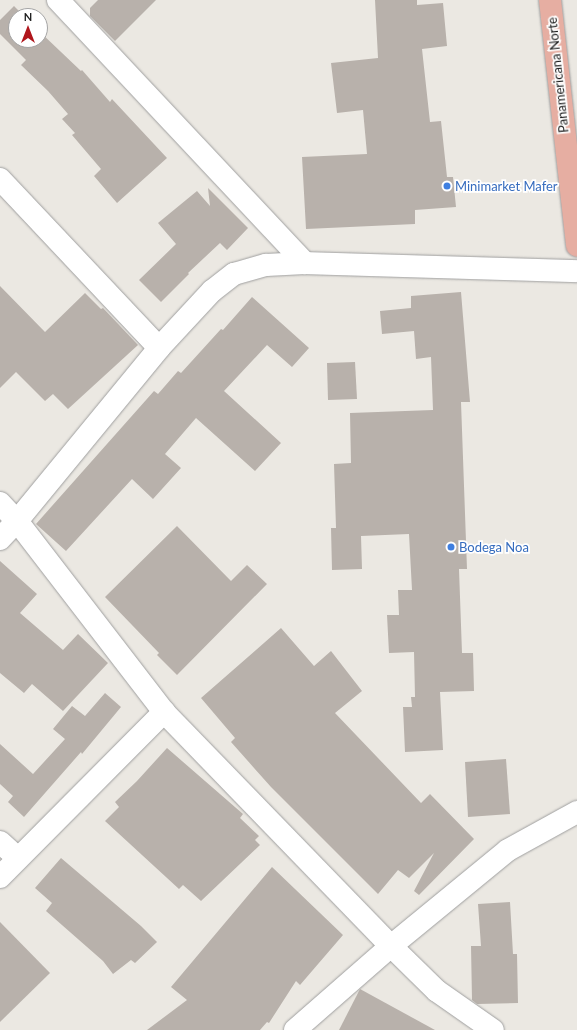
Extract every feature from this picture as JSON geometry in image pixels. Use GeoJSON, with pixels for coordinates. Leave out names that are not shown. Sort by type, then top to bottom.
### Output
{"type":"FeatureCollection","features":[{"type":"Feature","properties":{"kind":"highway","name":"Panamericana Norte"},"geometry":{"type":"LineString","coordinates":[[550,0],[576,224],[577,246]]}},
{"type":"Feature","properties":{"kind":"street"},"geometry":{"type":"LineString","coordinates":[[58,0],[305,263]]}},
{"type":"Feature","properties":{"kind":"street"},"geometry":{"type":"LineString","coordinates":[[0,179],[159,348]]}},
{"type":"Feature","properties":{"kind":"street"},"geometry":{"type":"LineString","coordinates":[[0,539],[17,521],[159,348],[212,291],[234,274],[266,264],[305,263],[577,270]]}},
{"type":"Feature","properties":{"kind":"street"},"geometry":{"type":"LineString","coordinates":[[0,503],[17,521],[164,712],[391,946],[437,991],[493,1030]]}},
{"type":"Feature","properties":{"kind":"street"},"geometry":{"type":"LineString","coordinates":[[0,877],[164,712]]}},
{"type":"Feature","properties":{"kind":"street"},"geometry":{"type":"LineString","coordinates":[[295,1030],[391,946],[508,850],[577,812]]}},
{"type":"Feature","properties":{"kind":"street"},"geometry":{"type":"LineString","coordinates":[[0,842],[18,858]]}},
{"type":"Feature","properties":{"kind":"building"},"geometry":{"type":"Polygon","coordinates":[[[98,0],[156,0],[115,41],[90,16],[90,8],[98,0]]]}},
{"type":"Feature","properties":{"kind":"building"},"geometry":{"type":"Polygon","coordinates":[[[375,0],[417,0],[417,5],[443,3],[447,46],[422,49],[430,122],[441,121],[447,177],[453,177],[456,207],[415,210],[415,224],[306,229],[302,157],[367,154],[363,110],[337,113],[331,63],[378,58],[375,0]]]}},
{"type":"Feature","properties":{"kind":"building"},"geometry":{"type":"Polygon","coordinates":[[[8,12],[8,42],[0,34],[0,20],[8,12]]]}},
{"type":"Feature","properties":{"kind":"building"},"geometry":{"type":"Polygon","coordinates":[[[48,40],[81,71],[82,70],[110,102],[112,99],[167,158],[117,203],[94,176],[101,169],[72,135],[75,133],[62,119],[68,114],[48,91],[21,65],[26,60],[14,48],[48,48],[48,40]]]}},
{"type":"Feature","properties":{"kind":"building"},"geometry":{"type":"Polygon","coordinates":[[[208,188],[248,228],[227,250],[220,243],[188,273],[189,274],[161,302],[139,280],[176,244],[158,223],[197,191],[210,206],[208,188]]]}},
{"type":"Feature","properties":{"kind":"building"},"geometry":{"type":"Polygon","coordinates":[[[0,286],[45,332],[85,293],[101,309],[103,308],[138,345],[68,409],[53,394],[45,401],[16,372],[0,388],[0,286]]]}},
{"type":"Feature","properties":{"kind":"building"},"geometry":{"type":"Polygon","coordinates":[[[461,292],[470,402],[461,402],[467,569],[459,569],[462,653],[473,653],[474,691],[440,692],[443,750],[405,752],[403,707],[412,707],[411,697],[415,697],[414,652],[389,653],[387,615],[399,615],[398,590],[412,590],[409,534],[361,536],[362,569],[332,570],[331,528],[336,528],[334,464],[351,463],[350,413],[433,410],[431,357],[416,359],[414,331],[382,334],[380,311],[411,308],[411,296],[461,292]]]}},
{"type":"Feature","properties":{"kind":"building"},"geometry":{"type":"Polygon","coordinates":[[[252,297],[309,348],[292,367],[267,345],[224,391],[281,443],[255,471],[196,418],[165,454],[181,468],[153,499],[132,479],[66,551],[36,524],[154,391],[158,394],[178,371],[181,373],[221,329],[223,330],[252,297]]]}},
{"type":"Feature","properties":{"kind":"building"},"geometry":{"type":"Polygon","coordinates":[[[355,362],[357,399],[328,400],[327,363],[355,362]]]}},
{"type":"Feature","properties":{"kind":"building"},"geometry":{"type":"Polygon","coordinates":[[[177,526],[231,581],[247,565],[267,584],[177,675],[157,655],[159,653],[105,597],[177,526]]]}},
{"type":"Feature","properties":{"kind":"building"},"geometry":{"type":"Polygon","coordinates":[[[0,561],[37,594],[20,613],[63,650],[78,634],[108,663],[63,711],[32,684],[24,693],[0,673],[0,561]]]}},
{"type":"Feature","properties":{"kind":"building"},"geometry":{"type":"Polygon","coordinates":[[[281,628],[314,666],[331,651],[362,691],[335,713],[421,803],[430,794],[474,839],[419,895],[414,891],[434,853],[409,878],[398,870],[378,894],[271,787],[231,742],[235,738],[201,698],[281,628]]]}},
{"type":"Feature","properties":{"kind":"building"},"geometry":{"type":"Polygon","coordinates":[[[105,693],[121,707],[82,754],[81,752],[24,817],[8,802],[13,796],[0,784],[0,744],[33,774],[65,739],[53,729],[72,706],[85,716],[105,693]]]}},
{"type":"Feature","properties":{"kind":"building"},"geometry":{"type":"Polygon","coordinates":[[[167,748],[243,814],[240,818],[259,836],[255,840],[260,845],[201,901],[183,885],[179,889],[105,821],[119,807],[115,802],[137,781],[167,748]]]}},
{"type":"Feature","properties":{"kind":"building"},"geometry":{"type":"Polygon","coordinates":[[[506,759],[510,814],[468,817],[465,762],[506,759]]]}},
{"type":"Feature","properties":{"kind":"building"},"geometry":{"type":"Polygon","coordinates":[[[61,858],[141,926],[157,942],[135,963],[131,960],[113,974],[103,961],[46,911],[52,903],[35,888],[61,858]]]}},
{"type":"Feature","properties":{"kind":"building"},"geometry":{"type":"Polygon","coordinates":[[[272,867],[343,935],[300,985],[296,981],[269,1023],[267,1022],[260,1030],[147,1030],[187,1000],[171,987],[272,867]]]}},
{"type":"Feature","properties":{"kind":"building"},"geometry":{"type":"Polygon","coordinates":[[[510,902],[513,954],[517,954],[518,1003],[477,1004],[472,1000],[471,946],[481,946],[478,904],[510,902]]]}},
{"type":"Feature","properties":{"kind":"building"},"geometry":{"type":"Polygon","coordinates":[[[0,922],[50,973],[0,1022],[0,922]]]}},
{"type":"Feature","properties":{"kind":"building"},"geometry":{"type":"Polygon","coordinates":[[[360,989],[435,1030],[339,1030],[360,989]]]}},
{"type":"Feature","properties":{"kind":"place","name":"Minimarket Mafer"},"geometry":{"type":"Point","coordinates":[447,186]}},
{"type":"Feature","properties":{"kind":"place","name":"Bodega Noa"},"geometry":{"type":"Point","coordinates":[451,547]}}]}
